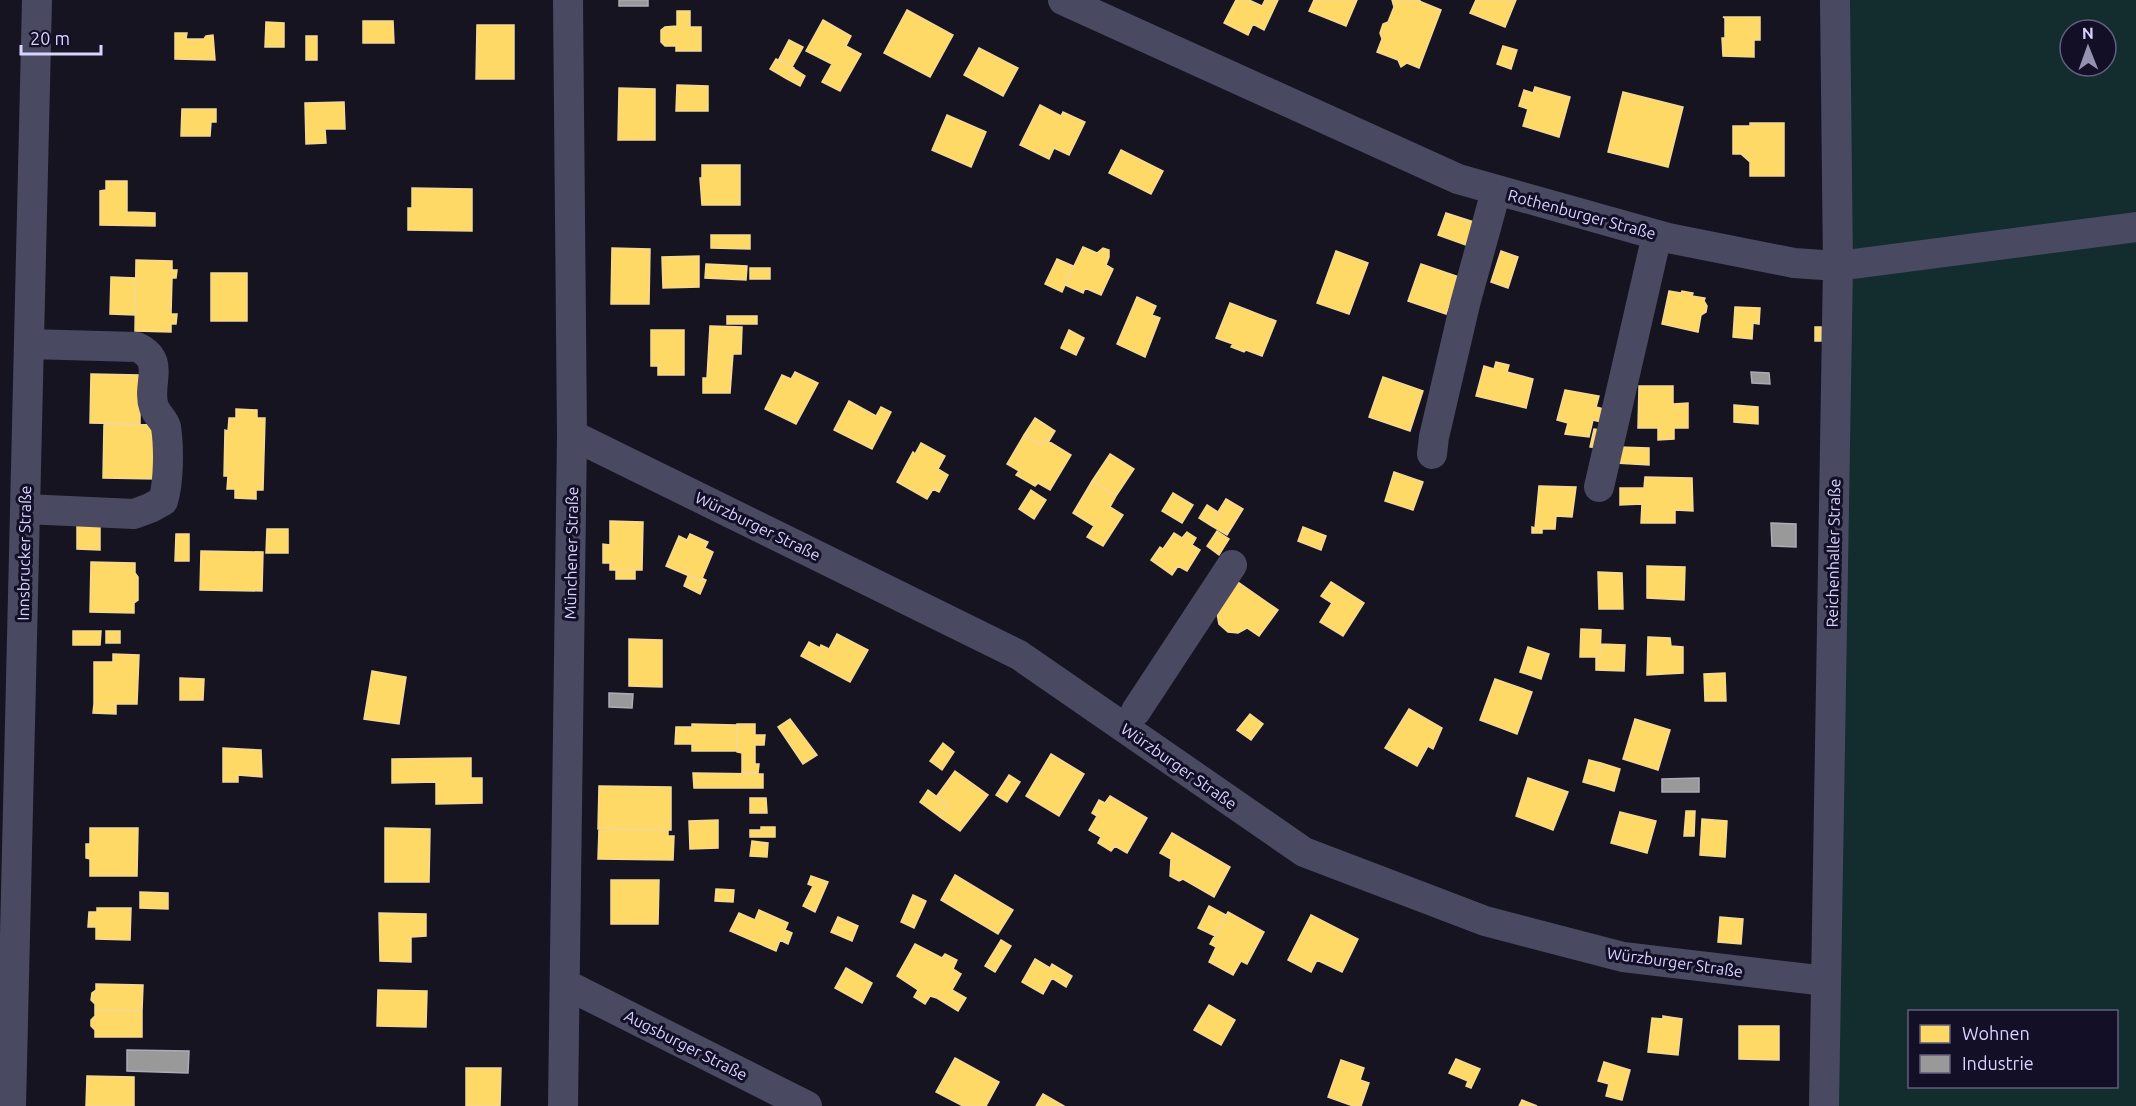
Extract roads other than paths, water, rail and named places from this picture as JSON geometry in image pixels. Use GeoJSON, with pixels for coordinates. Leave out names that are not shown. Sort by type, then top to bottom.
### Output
{"type":"FeatureCollection","features":[{"type":"Feature","properties":{"kind":"street","name":"Innsbrucker Straße"},"geometry":{"type":"LineString","coordinates":[[11,1106],[37,0]]}},
{"type":"Feature","properties":{"kind":"street","name":"Münchener Straße"},"geometry":{"type":"LineString","coordinates":[[563,1106],[572,435],[568,0]]}},
{"type":"Feature","properties":{"kind":"street","name":"Rothenburger Straße"},"geometry":{"type":"LineString","coordinates":[[1063,0],[1458,179],[1657,235],[1794,263],[1838,266],[2136,227]]}},
{"type":"Feature","properties":{"kind":"street","name":"Reichenhaller Straße"},"geometry":{"type":"LineString","coordinates":[[1824,1106],[1838,266],[1835,0]]}},
{"type":"Feature","properties":{"kind":"street"},"geometry":{"type":"LineString","coordinates":[[1432,454],[1465,304],[1496,191]]}},
{"type":"Feature","properties":{"kind":"street"},"geometry":{"type":"LineString","coordinates":[[1599,487],[1657,235]]}},
{"type":"Feature","properties":{"kind":"street"},"geometry":{"type":"LineString","coordinates":[[25,509],[134,514],[163,501],[168,485],[165,426],[154,407],[153,362],[148,352],[137,347],[29,344]]}},
{"type":"Feature","properties":{"kind":"street","name":"Würzburger Straße"},"geometry":{"type":"LineString","coordinates":[[572,435],[1019,655],[1304,852],[1485,921],[1611,954],[1826,981]]}},
{"type":"Feature","properties":{"kind":"street"},"geometry":{"type":"LineString","coordinates":[[1136,711],[1232,565]]}},
{"type":"Feature","properties":{"kind":"street","name":"Augsburger Straße"},"geometry":{"type":"LineString","coordinates":[[565,984],[807,1106]]}}]}
